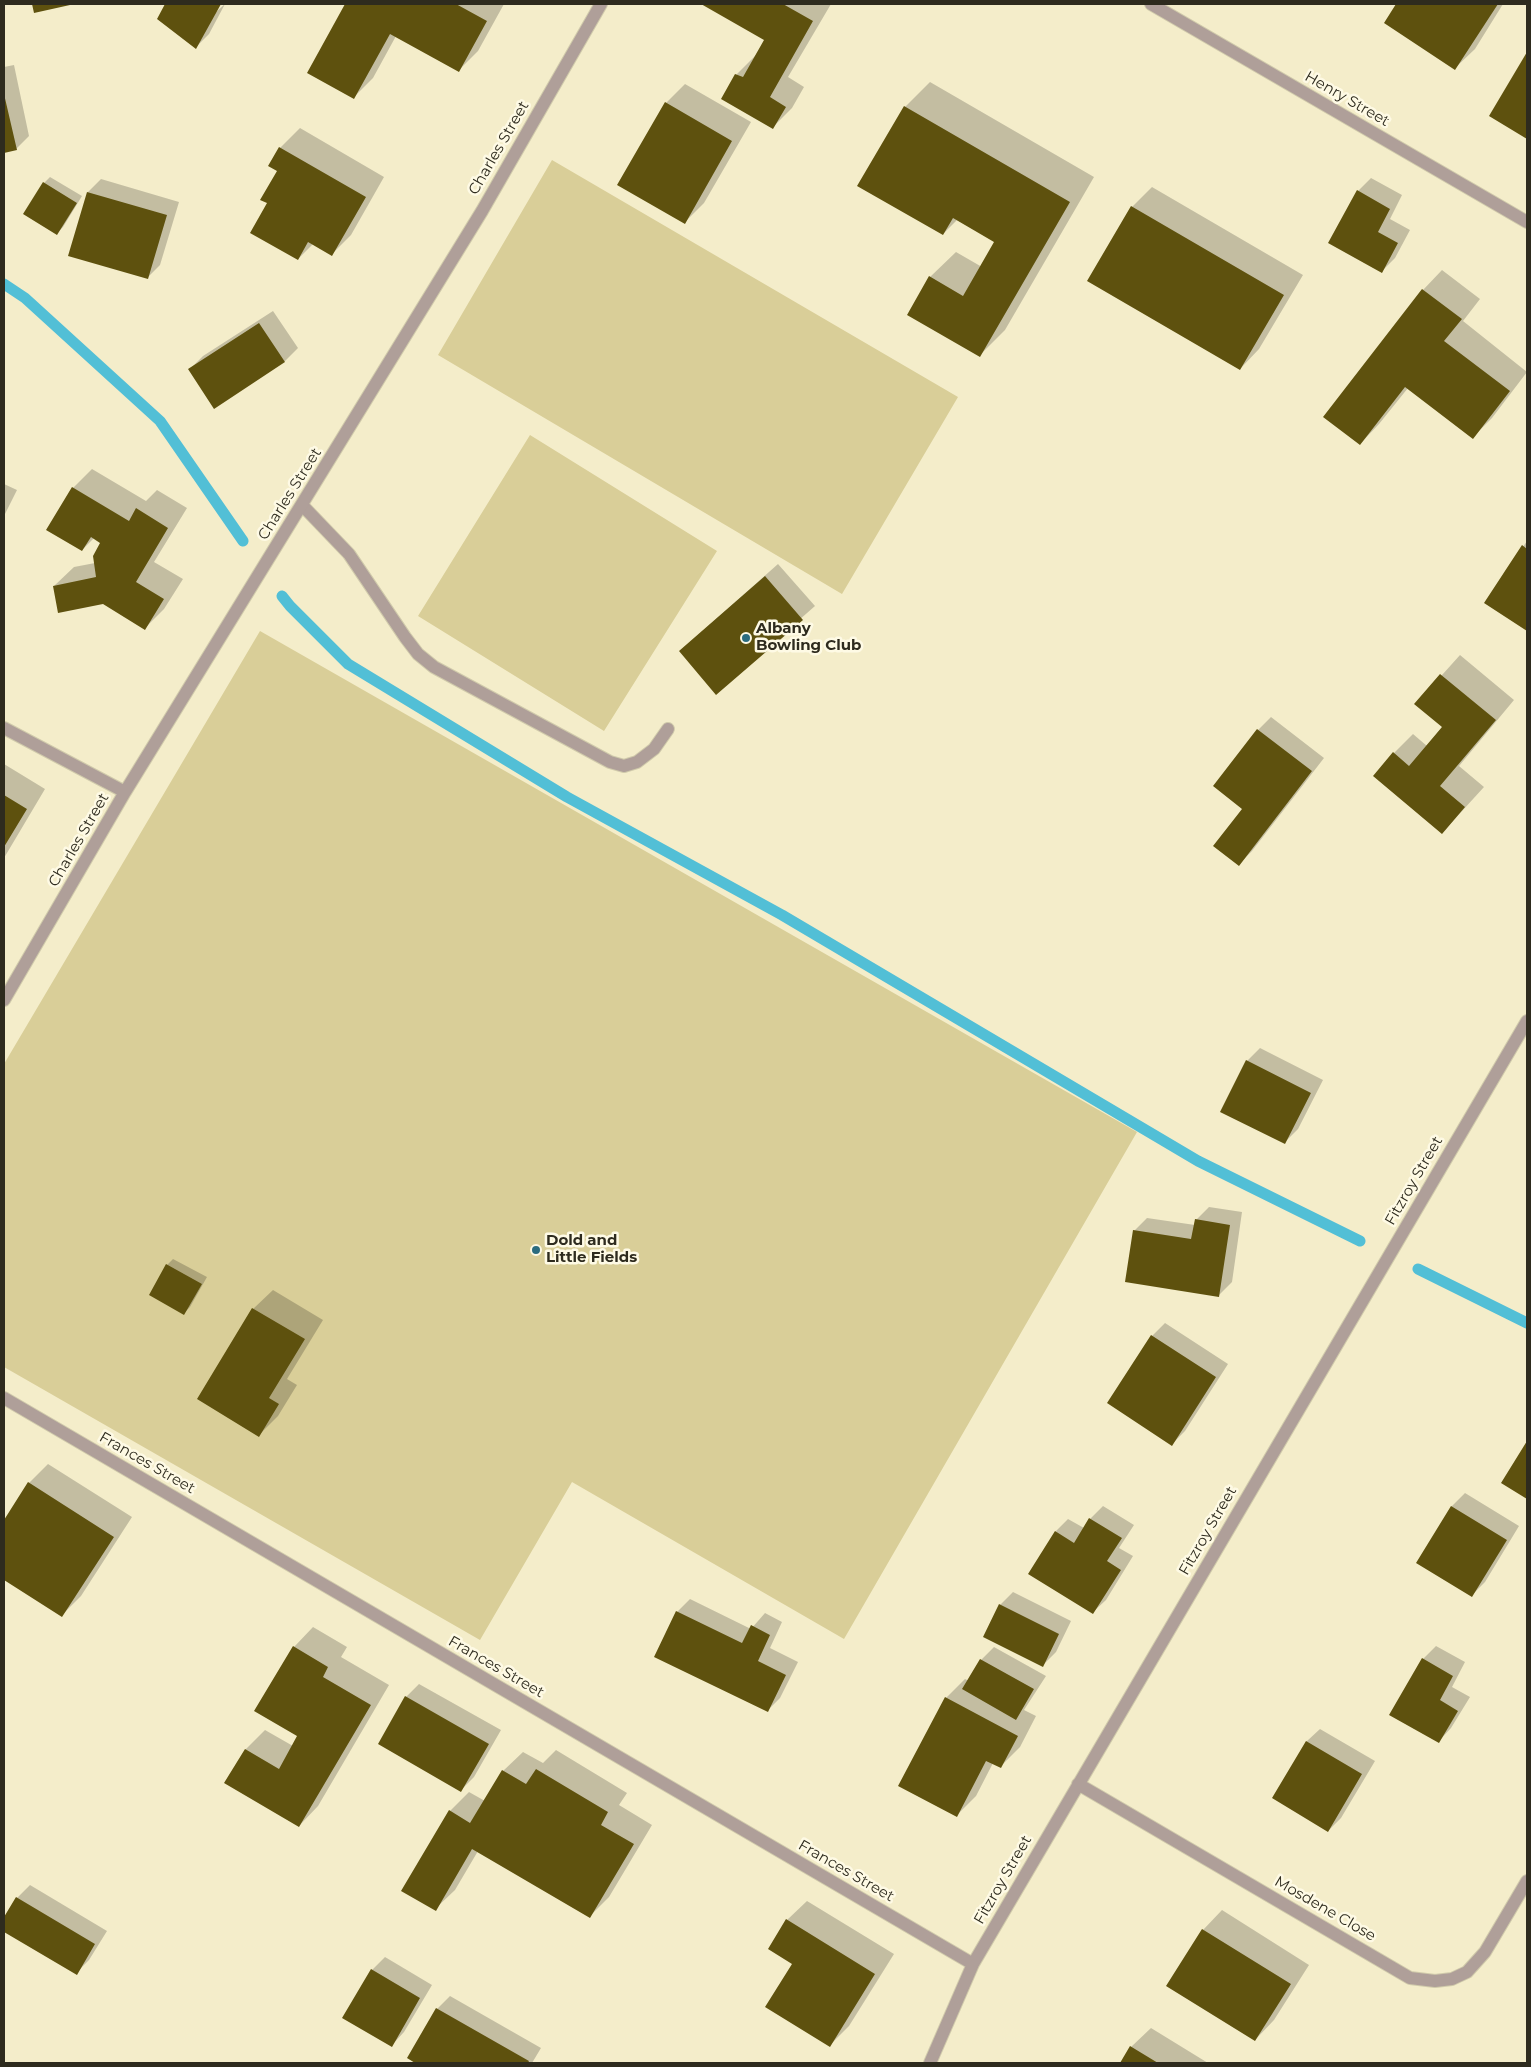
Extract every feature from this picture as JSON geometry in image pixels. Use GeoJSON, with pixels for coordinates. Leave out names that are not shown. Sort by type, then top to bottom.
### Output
{"type":"FeatureCollection","features":[{"type":"Feature","properties":{"kind":"street","name":"Charles Street"},"geometry":{"type":"LineString","coordinates":[[4,1000],[125,792],[482,211],[601,4]]}},
{"type":"Feature","properties":{"kind":"street","name":"Henry Street"},"geometry":{"type":"LineString","coordinates":[[1151,4],[1527,222]]}},
{"type":"Feature","properties":{"kind":"street"},"geometry":{"type":"LineString","coordinates":[[302,505],[349,554],[405,637],[418,654],[434,666],[610,762],[624,766],[637,762],[654,749],[668,729]]}},
{"type":"Feature","properties":{"kind":"street"},"geometry":{"type":"LineString","coordinates":[[4,728],[125,792]]}},
{"type":"Feature","properties":{"kind":"street","name":"Fitzroy Street"},"geometry":{"type":"LineString","coordinates":[[930,2063],[973,1964],[1527,1021]]}},
{"type":"Feature","properties":{"kind":"street","name":"Frances Street"},"geometry":{"type":"LineString","coordinates":[[4,1398],[973,1964]]}},
{"type":"Feature","properties":{"kind":"street","name":"Mosdene Close"},"geometry":{"type":"LineString","coordinates":[[1078,1784],[1410,1978],[1443,1980],[1452,1979],[1467,1972],[1485,1952],[1527,1881]]}},
{"type":"Feature","properties":{"kind":"shaded area"},"geometry":{"type":"Polygon","coordinates":[[[552,160],[958,397],[842,594],[438,355],[552,160]]]}},
{"type":"Feature","properties":{"kind":"shaded area"},"geometry":{"type":"Polygon","coordinates":[[[530,435],[717,551],[604,731],[418,616],[530,435]]]}},
{"type":"Feature","properties":{"kind":"shaded area","name":"Dold and Little Fields"},"geometry":{"type":"Polygon","coordinates":[[[260,631],[1137,1132],[844,1639],[572,1482],[480,1640],[4,1367],[4,1064],[260,631]]]}},
{"type":"Feature","properties":{"kind":"building"},"geometry":{"type":"Polygon","coordinates":[[[32,4],[70,4],[70,5],[34,13],[32,4]]]}},
{"type":"Feature","properties":{"kind":"building"},"geometry":{"type":"Polygon","coordinates":[[[165,4],[221,4],[196,49],[157,19],[165,4]]]}},
{"type":"Feature","properties":{"kind":"building"},"geometry":{"type":"Polygon","coordinates":[[[345,4],[456,4],[487,21],[459,72],[390,34],[354,99],[307,73],[345,4]]]}},
{"type":"Feature","properties":{"kind":"building"},"geometry":{"type":"Polygon","coordinates":[[[701,4],[783,4],[813,21],[770,97],[786,107],[773,129],[721,99],[735,74],[743,77],[764,40],[701,4]]]}},
{"type":"Feature","properties":{"kind":"building"},"geometry":{"type":"Polygon","coordinates":[[[1396,4],[1498,4],[1455,70],[1384,23],[1396,4]]]}},
{"type":"Feature","properties":{"kind":"building"},"geometry":{"type":"Polygon","coordinates":[[[1527,52],[1527,139],[1489,116],[1527,52]]]}},
{"type":"Feature","properties":{"kind":"building"},"geometry":{"type":"Polygon","coordinates":[[[4,94],[17,150],[4,153],[4,94]]]}},
{"type":"Feature","properties":{"kind":"building"},"geometry":{"type":"Polygon","coordinates":[[[665,102],[732,141],[685,224],[617,185],[665,102]]]}},
{"type":"Feature","properties":{"kind":"building"},"geometry":{"type":"Polygon","coordinates":[[[904,106],[1070,202],[980,357],[907,315],[929,276],[963,296],[994,242],[953,218],[943,235],[857,186],[904,106]]]}},
{"type":"Feature","properties":{"kind":"building"},"geometry":{"type":"Polygon","coordinates":[[[279,147],[366,197],[332,256],[308,242],[298,260],[250,233],[267,203],[260,200],[277,171],[268,166],[279,147]]]}},
{"type":"Feature","properties":{"kind":"building"},"geometry":{"type":"Polygon","coordinates":[[[43,182],[77,203],[57,235],[23,214],[43,182]]]}},
{"type":"Feature","properties":{"kind":"building"},"geometry":{"type":"Polygon","coordinates":[[[1357,190],[1390,209],[1378,232],[1398,243],[1382,273],[1328,243],[1357,190]]]}},
{"type":"Feature","properties":{"kind":"building"},"geometry":{"type":"Polygon","coordinates":[[[87,192],[167,215],[148,279],[68,256],[87,192]]]}},
{"type":"Feature","properties":{"kind":"building"},"geometry":{"type":"Polygon","coordinates":[[[1131,206],[1284,295],[1240,370],[1087,281],[1131,206]]]}},
{"type":"Feature","properties":{"kind":"building"},"geometry":{"type":"Polygon","coordinates":[[[1422,289],[1462,319],[1444,341],[1510,391],[1473,439],[1405,387],[1360,445],[1323,417],[1422,289]]]}},
{"type":"Feature","properties":{"kind":"building"},"geometry":{"type":"Polygon","coordinates":[[[259,323],[285,362],[214,409],[188,369],[259,323]]]}},
{"type":"Feature","properties":{"kind":"building"},"geometry":{"type":"Polygon","coordinates":[[[72,487],[129,521],[136,508],[168,528],[136,582],[164,599],[145,630],[103,604],[58,613],[53,586],[96,577],[93,556],[100,543],[91,537],[82,551],[46,530],[72,487]]]}},
{"type":"Feature","properties":{"kind":"building"},"geometry":{"type":"Polygon","coordinates":[[[1522,545],[1527,549],[1527,631],[1484,603],[1522,545]]]}},
{"type":"Feature","properties":{"kind":"building"},"geometry":{"type":"Polygon","coordinates":[[[765,576],[803,620],[716,695],[679,651],[765,576]]]}},
{"type":"Feature","properties":{"kind":"building"},"geometry":{"type":"Polygon","coordinates":[[[1440,674],[1496,720],[1440,786],[1465,807],[1442,834],[1373,776],[1393,752],[1409,766],[1442,727],[1414,704],[1440,674]]]}},
{"type":"Feature","properties":{"kind":"building"},"geometry":{"type":"Polygon","coordinates":[[[1257,729],[1312,771],[1239,866],[1213,846],[1242,809],[1213,786],[1257,729]]]}},
{"type":"Feature","properties":{"kind":"building"},"geometry":{"type":"Polygon","coordinates":[[[4,795],[27,809],[4,847],[4,795]]]}},
{"type":"Feature","properties":{"kind":"building"},"geometry":{"type":"Polygon","coordinates":[[[1246,1060],[1311,1093],[1285,1144],[1220,1112],[1246,1060]]]}},
{"type":"Feature","properties":{"kind":"building"},"geometry":{"type":"Polygon","coordinates":[[[1195,1219],[1230,1225],[1219,1297],[1125,1282],[1133,1230],[1191,1239],[1195,1219]]]}},
{"type":"Feature","properties":{"kind":"building"},"geometry":{"type":"Polygon","coordinates":[[[166,1264],[202,1284],[184,1315],[149,1295],[166,1264]]]}},
{"type":"Feature","properties":{"kind":"building"},"geometry":{"type":"Polygon","coordinates":[[[252,1308],[305,1339],[269,1398],[279,1404],[259,1437],[197,1399],[252,1308]]]}},
{"type":"Feature","properties":{"kind":"building"},"geometry":{"type":"Polygon","coordinates":[[[1151,1335],[1216,1377],[1172,1446],[1107,1403],[1151,1335]]]}},
{"type":"Feature","properties":{"kind":"building"},"geometry":{"type":"Polygon","coordinates":[[[1527,1441],[1527,1499],[1501,1483],[1527,1441]]]}},
{"type":"Feature","properties":{"kind":"building"},"geometry":{"type":"Polygon","coordinates":[[[28,1482],[114,1537],[62,1617],[4,1580],[4,1520],[28,1482]]]}},
{"type":"Feature","properties":{"kind":"building"},"geometry":{"type":"Polygon","coordinates":[[[1451,1506],[1507,1540],[1472,1597],[1416,1563],[1451,1506]]]}},
{"type":"Feature","properties":{"kind":"building"},"geometry":{"type":"Polygon","coordinates":[[[1089,1518],[1122,1538],[1107,1561],[1121,1570],[1093,1614],[1028,1574],[1055,1531],[1074,1543],[1089,1518]]]}},
{"type":"Feature","properties":{"kind":"building"},"geometry":{"type":"Polygon","coordinates":[[[999,1604],[1059,1634],[1043,1667],[983,1637],[999,1604]]]}},
{"type":"Feature","properties":{"kind":"building"},"geometry":{"type":"Polygon","coordinates":[[[676,1611],[742,1643],[751,1625],[770,1635],[758,1661],[786,1675],[768,1712],[654,1657],[676,1611]]]}},
{"type":"Feature","properties":{"kind":"building"},"geometry":{"type":"Polygon","coordinates":[[[293,1646],[328,1667],[323,1677],[371,1705],[299,1827],[224,1783],[245,1749],[279,1769],[297,1736],[254,1711],[293,1646]]]}},
{"type":"Feature","properties":{"kind":"building"},"geometry":{"type":"Polygon","coordinates":[[[1422,1658],[1453,1676],[1440,1700],[1458,1711],[1439,1743],[1389,1715],[1422,1658]]]}},
{"type":"Feature","properties":{"kind":"building"},"geometry":{"type":"Polygon","coordinates":[[[980,1659],[1034,1689],[1016,1720],[962,1689],[980,1659]]]}},
{"type":"Feature","properties":{"kind":"building"},"geometry":{"type":"Polygon","coordinates":[[[405,1696],[489,1744],[461,1792],[378,1744],[405,1696]]]}},
{"type":"Feature","properties":{"kind":"building"},"geometry":{"type":"Polygon","coordinates":[[[945,1697],[1018,1736],[1001,1768],[986,1761],[957,1817],[898,1786],[945,1697]]]}},
{"type":"Feature","properties":{"kind":"building"},"geometry":{"type":"Polygon","coordinates":[[[1306,1741],[1362,1774],[1328,1832],[1272,1798],[1306,1741]]]}},
{"type":"Feature","properties":{"kind":"building"},"geometry":{"type":"Polygon","coordinates":[[[536,1769],[608,1812],[601,1825],[634,1844],[590,1918],[472,1849],[436,1911],[401,1891],[449,1810],[470,1823],[502,1770],[526,1784],[536,1769]]]}},
{"type":"Feature","properties":{"kind":"building"},"geometry":{"type":"Polygon","coordinates":[[[16,1897],[95,1944],[77,1975],[4,1932],[4,1917],[16,1897]]]}},
{"type":"Feature","properties":{"kind":"building"},"geometry":{"type":"Polygon","coordinates":[[[786,1919],[875,1974],[830,2047],[765,2007],[792,1964],[768,1949],[786,1919]]]}},
{"type":"Feature","properties":{"kind":"building"},"geometry":{"type":"Polygon","coordinates":[[[1202,1929],[1291,1984],[1255,2041],[1166,1986],[1202,1929]]]}},
{"type":"Feature","properties":{"kind":"building"},"geometry":{"type":"Polygon","coordinates":[[[371,1969],[420,1998],[392,2047],[342,2018],[371,1969]]]}},
{"type":"Feature","properties":{"kind":"building"},"geometry":{"type":"Polygon","coordinates":[[[436,2008],[529,2061],[528,2063],[415,2063],[407,2058],[436,2008]]]}},
{"type":"Feature","properties":{"kind":"building"},"geometry":{"type":"Polygon","coordinates":[[[1130,2046],[1158,2063],[1120,2063],[1130,2046]]]}},
{"type":"Feature","properties":{"kind":"waterway"},"geometry":{"type":"LineString","coordinates":[[4,284],[25,298],[160,421],[243,541]]}},
{"type":"Feature","properties":{"kind":"waterway"},"geometry":{"type":"LineString","coordinates":[[282,596],[348,664],[567,797],[782,915],[1198,1161],[1360,1241]]}},
{"type":"Feature","properties":{"kind":"waterway"},"geometry":{"type":"LineString","coordinates":[[1418,1269],[1527,1323]]}},
{"type":"Feature","properties":{"kind":"place","name":"Albany Bowling Club"},"geometry":{"type":"Point","coordinates":[746,638]}},
{"type":"Feature","properties":{"kind":"place","name":"Dold and Little Fields"},"geometry":{"type":"Point","coordinates":[536,1250]}}]}
